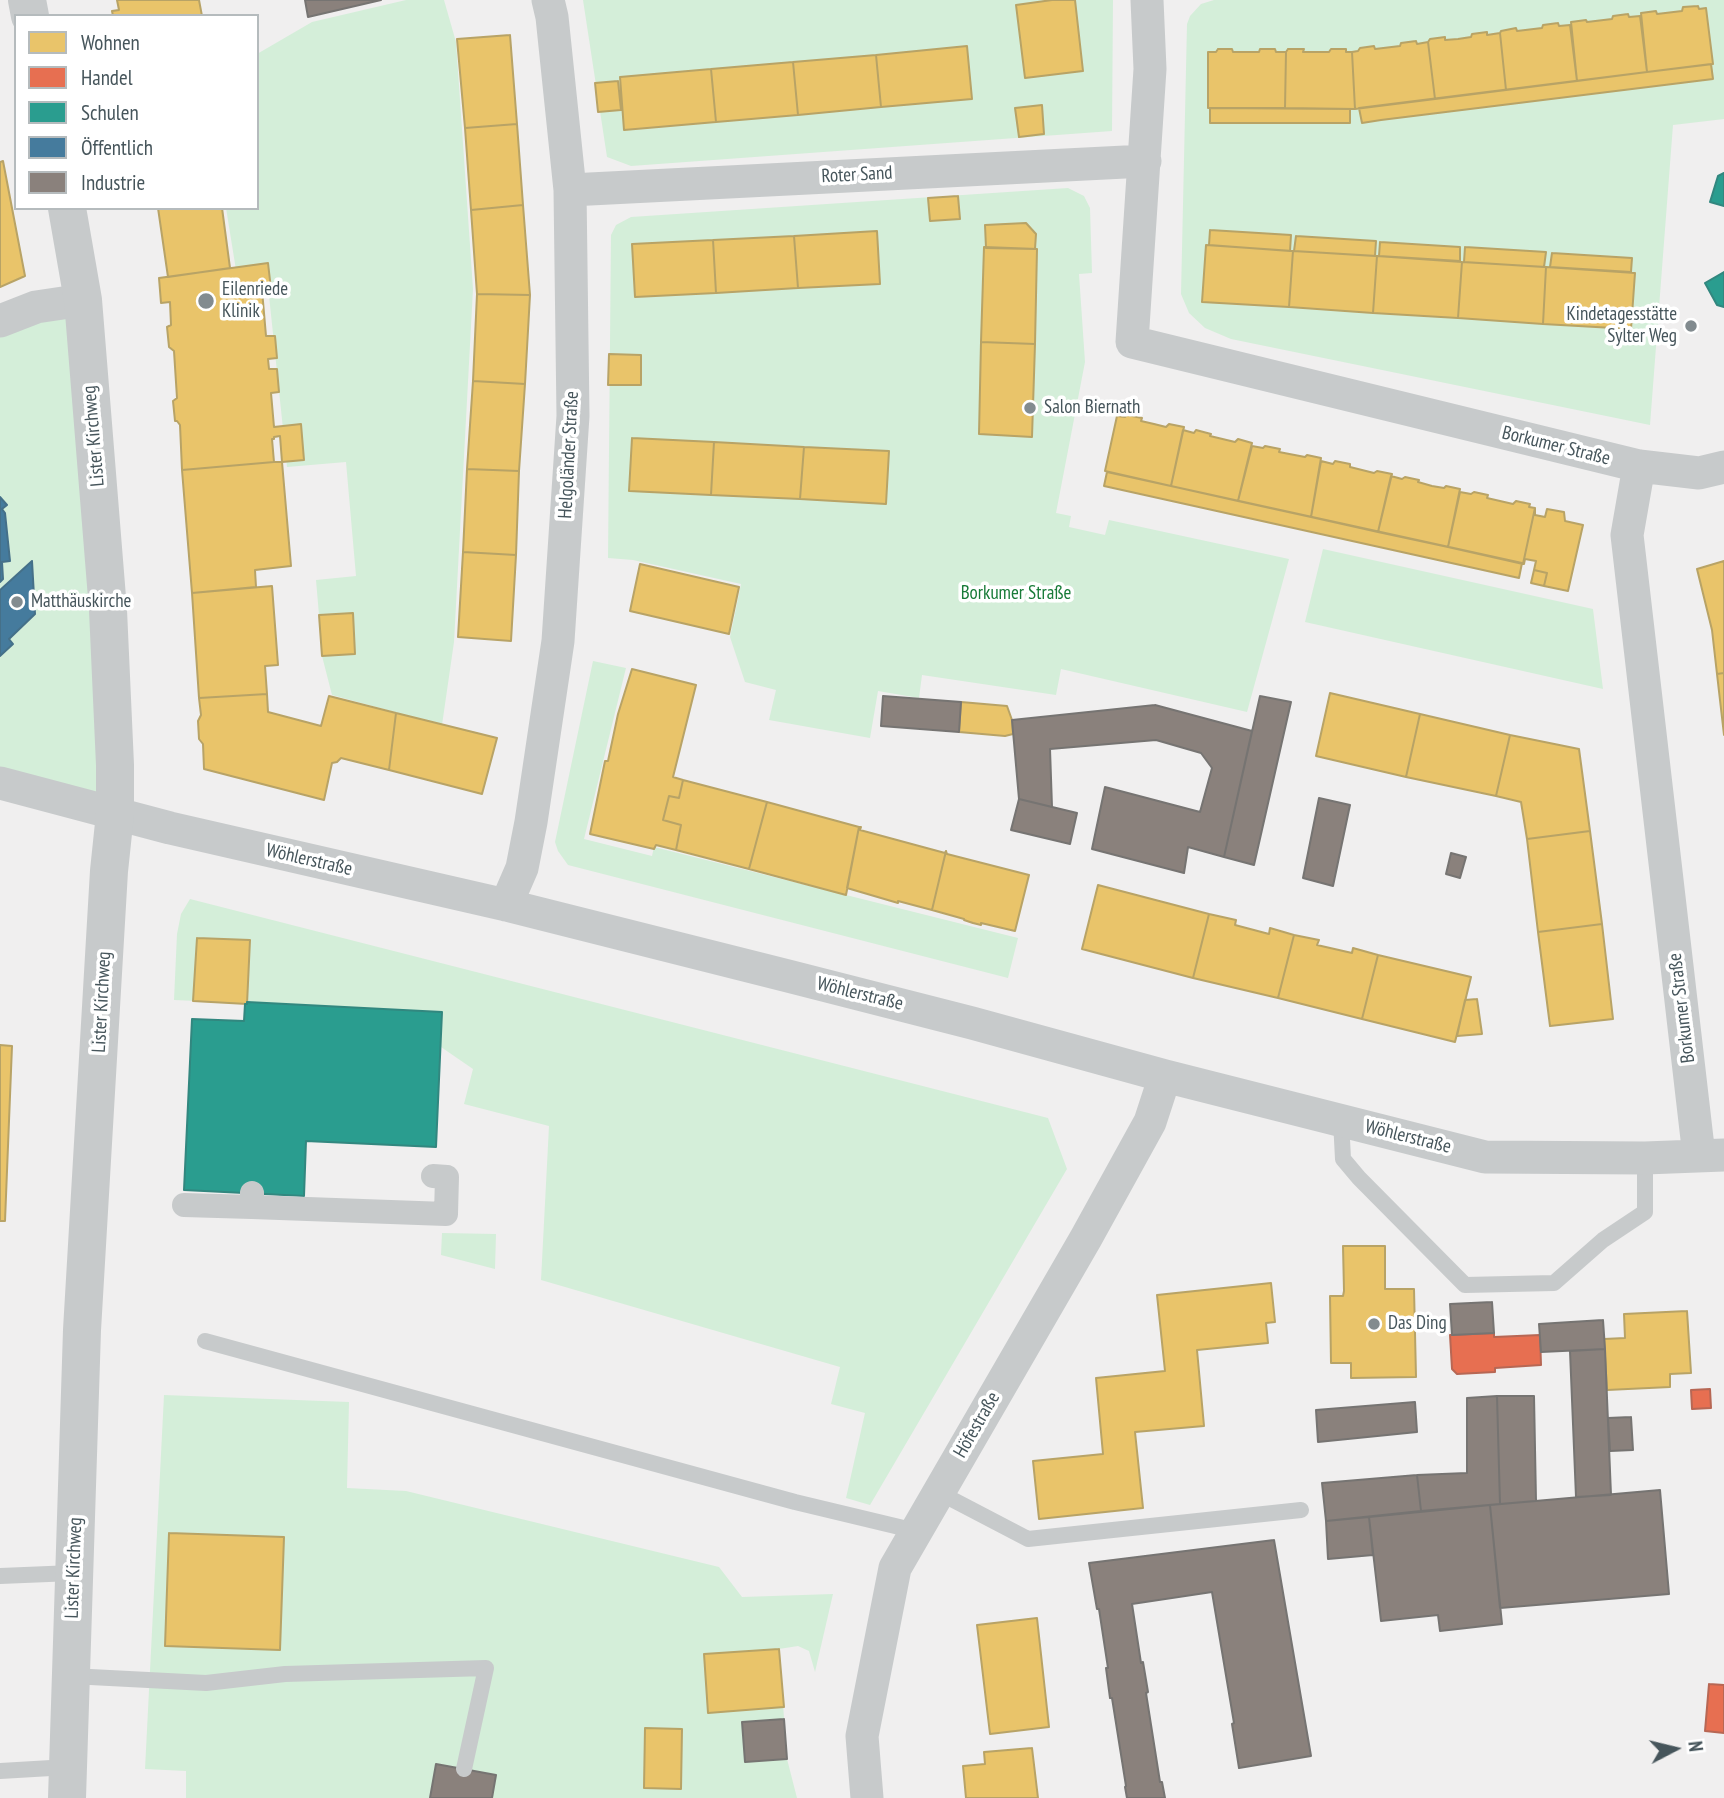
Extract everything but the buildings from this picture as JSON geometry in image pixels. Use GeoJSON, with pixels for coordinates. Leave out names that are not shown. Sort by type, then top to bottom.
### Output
{"type":"FeatureCollection","features":[{"type":"Feature","properties":{"kind":"street","name":"Helgoländer Straße"},"geometry":{"type":"LineString","coordinates":[[506,905],[522,868],[558,641],[573,416],[570,190],[548,0]]}},
{"type":"Feature","properties":{"kind":"street","name":"Borkumer Straße"},"geometry":{"type":"LineString","coordinates":[[1147,0],[1150,69],[1132,342],[1639,467],[1627,535],[1711,1156]]}},
{"type":"Feature","properties":{"kind":"street","name":"Roter Sand"},"geometry":{"type":"LineString","coordinates":[[570,190],[1145,160]]}},
{"type":"Feature","properties":{"kind":"street","name":"Lister Kirchweg"},"geometry":{"type":"LineString","coordinates":[[67,210],[83,300],[108,610],[115,814],[109,871],[82,1330],[67,1783]]}},
{"type":"Feature","properties":{"kind":"street"},"geometry":{"type":"LineString","coordinates":[[0,321],[36,307],[83,300]]}},
{"type":"Feature","properties":{"kind":"street"},"geometry":{"type":"LineString","coordinates":[[1639,467],[1699,473],[1724,467]]}},
{"type":"Feature","properties":{"kind":"street","name":"Wöhlerstraße"},"geometry":{"type":"LineString","coordinates":[[0,783],[115,814],[506,905],[946,1016],[1165,1076],[1485,1157],[1711,1156]]}},
{"type":"Feature","properties":{"kind":"street","name":"Höfestraße"},"geometry":{"type":"LineString","coordinates":[[867,1798],[862,1737],[895,1568],[1150,1122],[1165,1076]]}},
{"type":"Feature","properties":{"kind":"street"},"geometry":{"type":"LineString","coordinates":[[184,1205],[252,1200],[446,1214],[447,1177],[433,1176]]}},
{"type":"Feature","properties":{"kind":"lane"},"geometry":{"type":"LineString","coordinates":[[1341,1120],[1343,1159],[1465,1285],[1554,1283],[1603,1240],[1645,1212],[1645,1158]]}},
{"type":"Feature","properties":{"kind":"lane"},"geometry":{"type":"LineString","coordinates":[[205,1341],[795,1502],[916,1531]]}},
{"type":"Feature","properties":{"kind":"lane"},"geometry":{"type":"LineString","coordinates":[[938,1492],[1028,1539],[1301,1510]]}},
{"type":"Feature","properties":{"kind":"lane"},"geometry":{"type":"LineString","coordinates":[[0,1576],[74,1573]]}},
{"type":"Feature","properties":{"kind":"lane"},"geometry":{"type":"LineString","coordinates":[[71,1675],[206,1683],[285,1674],[486,1668],[464,1769]]}},
{"type":"Feature","properties":{"kind":"lane"},"geometry":{"type":"LineString","coordinates":[[0,1771],[67,1783]]}},
{"type":"Feature","properties":{"kind":"green space"},"geometry":{"type":"Polygon","coordinates":[[[406,0],[444,0],[456,42],[473,289],[454,642],[442,725],[332,695],[322,656],[355,654],[353,613],[319,615],[316,580],[356,576],[346,462],[287,467],[266,267],[236,270],[226,210],[259,210],[259,53],[312,22],[406,0]]]}},
{"type":"Feature","properties":{"kind":"green space"},"geometry":{"type":"Polygon","coordinates":[[[583,0],[1113,0],[1112,131],[631,166],[607,157],[583,0]]]}},
{"type":"Feature","properties":{"kind":"green space"},"geometry":{"type":"Polygon","coordinates":[[[1214,0],[1724,0],[1724,119],[1673,125],[1650,425],[1231,339],[1205,328],[1189,313],[1181,294],[1187,24],[1190,16],[1201,4],[1214,0]]]}},
{"type":"Feature","properties":{"kind":"green space"},"geometry":{"type":"Polygon","coordinates":[[[1068,188],[1084,196],[1090,208],[1092,273],[1079,274],[1085,362],[1056,513],[1071,516],[1069,527],[1105,535],[1109,520],[1289,559],[1247,712],[1061,669],[1056,695],[922,675],[919,698],[878,691],[870,738],[769,720],[776,690],[745,682],[730,637],[741,584],[633,560],[608,558],[611,235],[616,225],[631,217],[1068,188]]]}},
{"type":"Feature","properties":{"kind":"green space"},"geometry":{"type":"Polygon","coordinates":[[[83,300],[115,814],[0,783],[0,321],[83,300]]]}},
{"type":"Feature","properties":{"kind":"green space"},"geometry":{"type":"Polygon","coordinates":[[[1323,549],[1593,609],[1603,689],[1305,622],[1323,549]]]}},
{"type":"Feature","properties":{"kind":"green space"},"geometry":{"type":"Polygon","coordinates":[[[593,661],[626,668],[584,839],[652,856],[654,847],[1018,938],[1008,978],[568,865],[555,842],[593,661]]]}},
{"type":"Feature","properties":{"kind":"green space"},"geometry":{"type":"Polygon","coordinates":[[[190,899],[1048,1118],[1067,1169],[870,1505],[846,1498],[865,1413],[831,1404],[840,1367],[541,1280],[549,1126],[464,1104],[473,1069],[441,1047],[442,1012],[174,1000],[177,934],[181,914],[190,899]]]}},
{"type":"Feature","properties":{"kind":"green space"},"geometry":{"type":"Polygon","coordinates":[[[442,1233],[496,1234],[495,1269],[441,1255],[442,1233]]]}},
{"type":"Feature","properties":{"kind":"green space"},"geometry":{"type":"Polygon","coordinates":[[[164,1395],[349,1402],[347,1488],[406,1491],[719,1567],[742,1597],[833,1594],[815,1672],[809,1651],[798,1646],[779,1649],[787,1759],[797,1798],[186,1798],[186,1771],[145,1769],[164,1395]]]}},
{"type":"Feature","properties":{"kind":"place","name":"Eilenriede Klinik"},"geometry":{"type":"Point","coordinates":[206,301]}},
{"type":"Feature","properties":{"kind":"place","name":"Kindetagesstätte Sylter Weg"},"geometry":{"type":"Point","coordinates":[1691,326]}},
{"type":"Feature","properties":{"kind":"place","name":"Salon Biernath"},"geometry":{"type":"Point","coordinates":[1030,408]}},
{"type":"Feature","properties":{"kind":"place","name":"Matthäuskirche"},"geometry":{"type":"Point","coordinates":[17,602]}},
{"type":"Feature","properties":{"kind":"place","name":"Das Ding"},"geometry":{"type":"Point","coordinates":[1374,1324]}}]}
